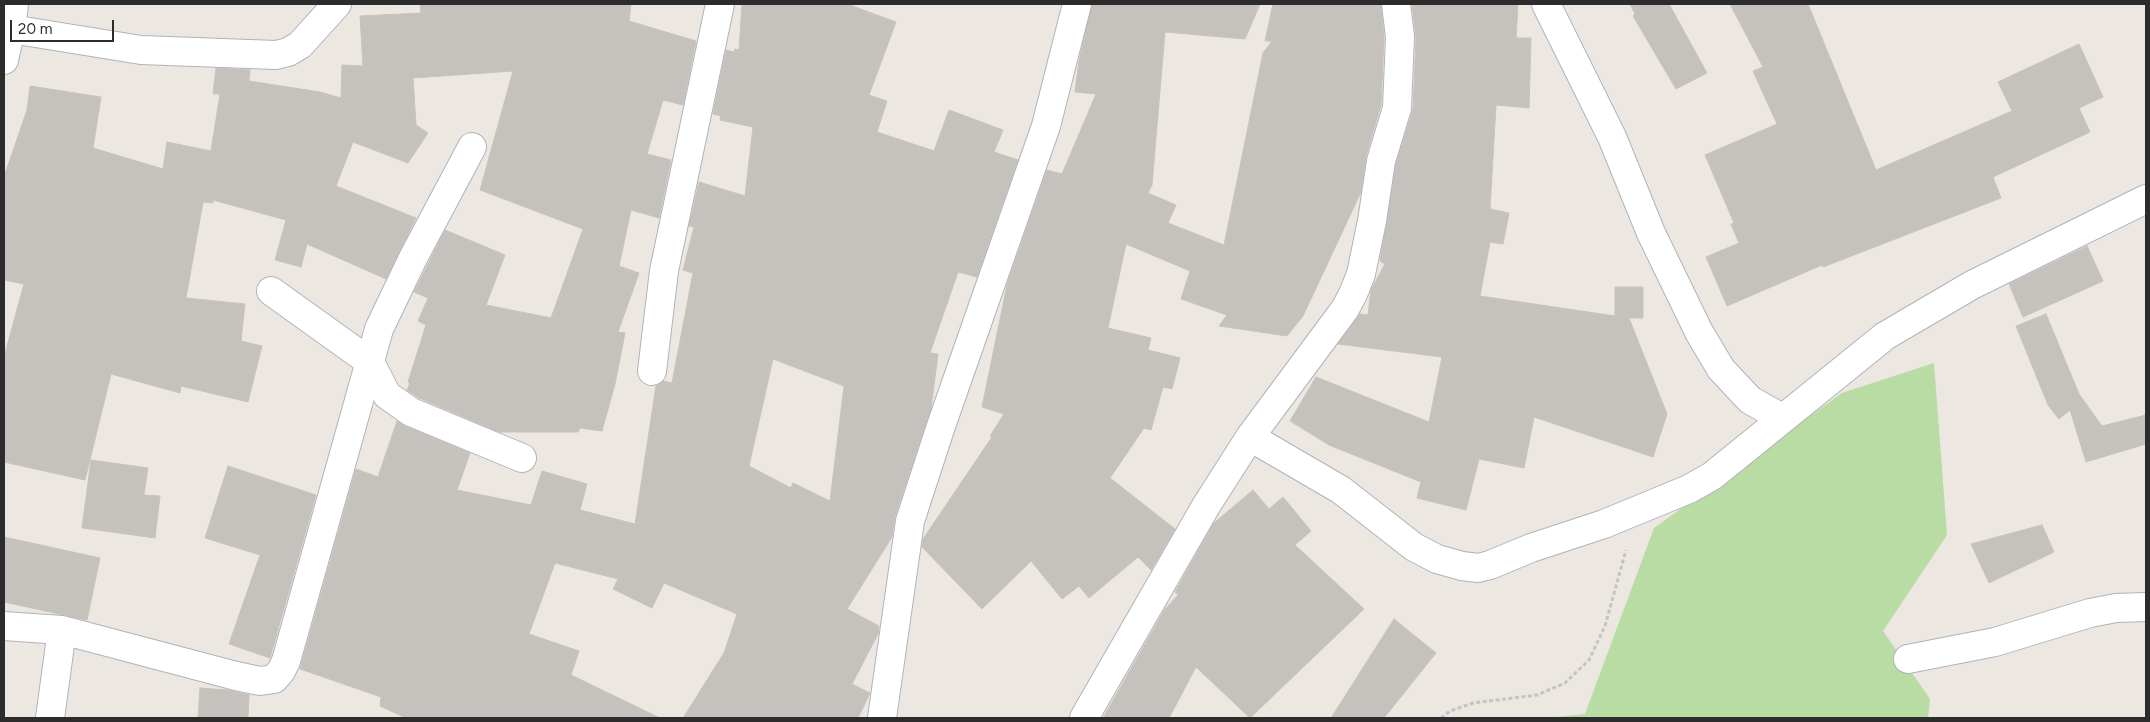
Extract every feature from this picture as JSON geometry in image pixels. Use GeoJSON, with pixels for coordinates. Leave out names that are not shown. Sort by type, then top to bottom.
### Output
{"type":"FeatureCollection","features":[{"type":"Feature","properties":{"kind":"street"},"geometry":{"type":"LineString","coordinates":[[4,60],[12,16],[141,50],[276,55],[288,52],[300,45],[337,4]]}},
{"type":"Feature","properties":{"kind":"street"},"geometry":{"type":"LineString","coordinates":[[652,371],[664,271],[720,4]]}},
{"type":"Feature","properties":{"kind":"street"},"geometry":{"type":"LineString","coordinates":[[882,718],[910,521],[940,429],[1046,126],[1077,4]]}},
{"type":"Feature","properties":{"kind":"street"},"geometry":{"type":"LineString","coordinates":[[1084,718],[1201,514],[1250,437],[1345,309],[1361,274],[1372,221],[1381,161],[1397,108],[1400,37],[1396,4]]}},
{"type":"Feature","properties":{"kind":"street"},"geometry":{"type":"LineString","coordinates":[[1546,4],[1612,137],[1652,233],[1699,332],[1722,369],[1750,400],[1782,418]]}},
{"type":"Feature","properties":{"kind":"street"},"geometry":{"type":"LineString","coordinates":[[4,626],[62,630],[236,676],[260,681],[274,679],[286,662],[379,329],[409,266],[472,147]]}},
{"type":"Feature","properties":{"kind":"street"},"geometry":{"type":"LineString","coordinates":[[1250,437],[1341,490],[1414,547],[1437,559],[1462,566],[1478,568],[1490,565],[1531,548],[1604,524],[1689,489],[1712,476],[1885,336],[1972,285],[2146,200]]}},
{"type":"Feature","properties":{"kind":"street"},"geometry":{"type":"LineString","coordinates":[[272,291],[370,362],[387,395],[411,412],[522,458]]}},
{"type":"Feature","properties":{"kind":"street"},"geometry":{"type":"LineString","coordinates":[[1908,659],[1995,642],[2090,613],[2116,608],[2146,607]]}},
{"type":"Feature","properties":{"kind":"street"},"geometry":{"type":"LineString","coordinates":[[50,718],[62,630]]}},
{"type":"Feature","properties":{"kind":"path"},"geometry":{"type":"LineString","coordinates":[[1440,718],[1450,710],[1473,703],[1536,695],[1565,683],[1589,660],[1605,626],[1638,509]]}},
{"type":"Feature","properties":{"kind":"green space"},"geometry":{"type":"Polygon","coordinates":[[[1934,363],[1947,535],[1883,631],[1930,699],[1928,718],[1547,718],[1585,714],[1654,528],[1842,393],[1934,363]]]}},
{"type":"Feature","properties":{"kind":"building"},"geometry":{"type":"Polygon","coordinates":[[[420,4],[631,4],[629,21],[696,41],[683,105],[663,100],[647,154],[671,160],[659,218],[631,210],[619,266],[639,273],[618,332],[625,333],[615,384],[602,431],[580,428],[578,432],[499,432],[419,398],[407,390],[426,325],[418,321],[428,298],[414,292],[445,230],[505,255],[486,305],[551,318],[583,229],[480,190],[513,71],[413,78],[416,125],[428,133],[408,163],[353,142],[336,186],[416,218],[386,279],[307,244],[301,267],[275,260],[286,220],[213,200],[213,203],[203,202],[186,298],[245,304],[241,341],[262,346],[248,402],[181,386],[180,393],[111,374],[85,480],[4,462],[4,357],[24,284],[4,280],[4,177],[27,110],[30,86],[101,97],[93,148],[163,169],[167,142],[211,151],[220,94],[213,94],[216,68],[250,70],[249,81],[320,92],[341,98],[342,65],[363,66],[360,16],[421,13],[420,4]]]}},
{"type":"Feature","properties":{"kind":"building"},"geometry":{"type":"Polygon","coordinates":[[[742,4],[847,4],[896,22],[869,95],[887,101],[877,132],[934,151],[949,110],[1003,130],[994,152],[1018,160],[977,277],[958,272],[930,353],[938,354],[931,408],[895,516],[892,537],[847,609],[879,626],[878,634],[852,684],[870,693],[858,718],[683,718],[724,653],[737,614],[664,583],[652,608],[613,589],[618,579],[555,563],[529,634],[579,651],[571,675],[660,718],[406,718],[380,706],[381,697],[300,669],[356,469],[378,477],[397,421],[470,453],[457,490],[531,505],[542,471],[587,484],[580,510],[635,524],[656,386],[663,381],[672,383],[693,273],[683,270],[694,227],[689,226],[699,182],[745,196],[753,127],[720,120],[721,116],[713,114],[726,50],[734,52],[735,49],[739,50],[742,4]],[[773,359],[749,466],[791,488],[793,483],[830,501],[844,386],[773,359]]]}},
{"type":"Feature","properties":{"kind":"building"},"geometry":{"type":"Polygon","coordinates":[[[1092,4],[1260,4],[1245,39],[1165,32],[1152,185],[1148,193],[1176,205],[1168,223],[1224,245],[1263,53],[1272,41],[1265,41],[1273,4],[1381,4],[1384,38],[1381,105],[1366,156],[1361,192],[1303,316],[1287,336],[1219,326],[1227,315],[1181,299],[1190,271],[1126,244],[1108,328],[1151,338],[1148,350],[1180,358],[1172,389],[1163,387],[1151,430],[1144,428],[1110,478],[1175,529],[1151,570],[1138,557],[1089,598],[1079,586],[1062,599],[1031,561],[982,609],[922,547],[923,539],[992,437],[990,436],[1004,414],[982,407],[1007,285],[1047,170],[1062,174],[1096,94],[1075,92],[1079,61],[1092,4]]]}},
{"type":"Feature","properties":{"kind":"building"},"geometry":{"type":"Polygon","coordinates":[[[1412,4],[1518,4],[1516,38],[1531,38],[1529,108],[1496,105],[1490,209],[1509,213],[1503,244],[1490,242],[1480,296],[1615,316],[1615,287],[1643,287],[1643,318],[1629,318],[1667,414],[1653,457],[1534,417],[1524,468],[1479,459],[1466,510],[1417,498],[1421,482],[1329,445],[1290,421],[1316,377],[1429,422],[1442,357],[1338,344],[1360,314],[1368,315],[1371,290],[1385,264],[1380,261],[1396,164],[1413,109],[1416,38],[1412,4]]]}},
{"type":"Feature","properties":{"kind":"building"},"geometry":{"type":"Polygon","coordinates":[[[1630,4],[1669,4],[1707,73],[1676,89],[1633,16],[1635,14],[1630,4]]]}},
{"type":"Feature","properties":{"kind":"building"},"geometry":{"type":"Polygon","coordinates":[[[1730,4],[1808,4],[1876,170],[2012,111],[1998,82],[2079,44],[2103,97],[2079,108],[2090,132],[1993,177],[2001,198],[1823,267],[1822,265],[1727,306],[1706,257],[1739,243],[1731,224],[1734,223],[1705,155],[1777,124],[1753,71],[1763,67],[1730,4]]]}},
{"type":"Feature","properties":{"kind":"building"},"geometry":{"type":"Polygon","coordinates":[[[2087,246],[2103,281],[2023,317],[2009,284],[2087,246]]]}},
{"type":"Feature","properties":{"kind":"building"},"geometry":{"type":"Polygon","coordinates":[[[2046,314],[2079,394],[2102,426],[2146,415],[2146,444],[2086,462],[2070,410],[2059,419],[2048,405],[2016,326],[2046,314]]]}},
{"type":"Feature","properties":{"kind":"building"},"geometry":{"type":"Polygon","coordinates":[[[91,460],[148,468],[144,495],[160,496],[155,538],[82,528],[91,460]]]}},
{"type":"Feature","properties":{"kind":"building"},"geometry":{"type":"Polygon","coordinates":[[[228,466],[316,495],[270,658],[229,644],[260,555],[205,538],[228,466]]]}},
{"type":"Feature","properties":{"kind":"building"},"geometry":{"type":"Polygon","coordinates":[[[1253,490],[1269,509],[1283,497],[1311,531],[1295,545],[1364,609],[1250,718],[1196,667],[1169,718],[1103,718],[1165,609],[1178,595],[1175,592],[1214,523],[1253,490]]]}},
{"type":"Feature","properties":{"kind":"building"},"geometry":{"type":"Polygon","coordinates":[[[2042,525],[2054,552],[1989,583],[1971,544],[2042,525]]]}},
{"type":"Feature","properties":{"kind":"building"},"geometry":{"type":"Polygon","coordinates":[[[4,537],[100,558],[87,620],[4,602],[4,537]]]}},
{"type":"Feature","properties":{"kind":"building"},"geometry":{"type":"Polygon","coordinates":[[[1394,619],[1436,653],[1384,718],[1331,718],[1394,619]]]}},
{"type":"Feature","properties":{"kind":"building"},"geometry":{"type":"Polygon","coordinates":[[[200,688],[227,690],[249,695],[248,718],[198,718],[200,688]]]}}]}
